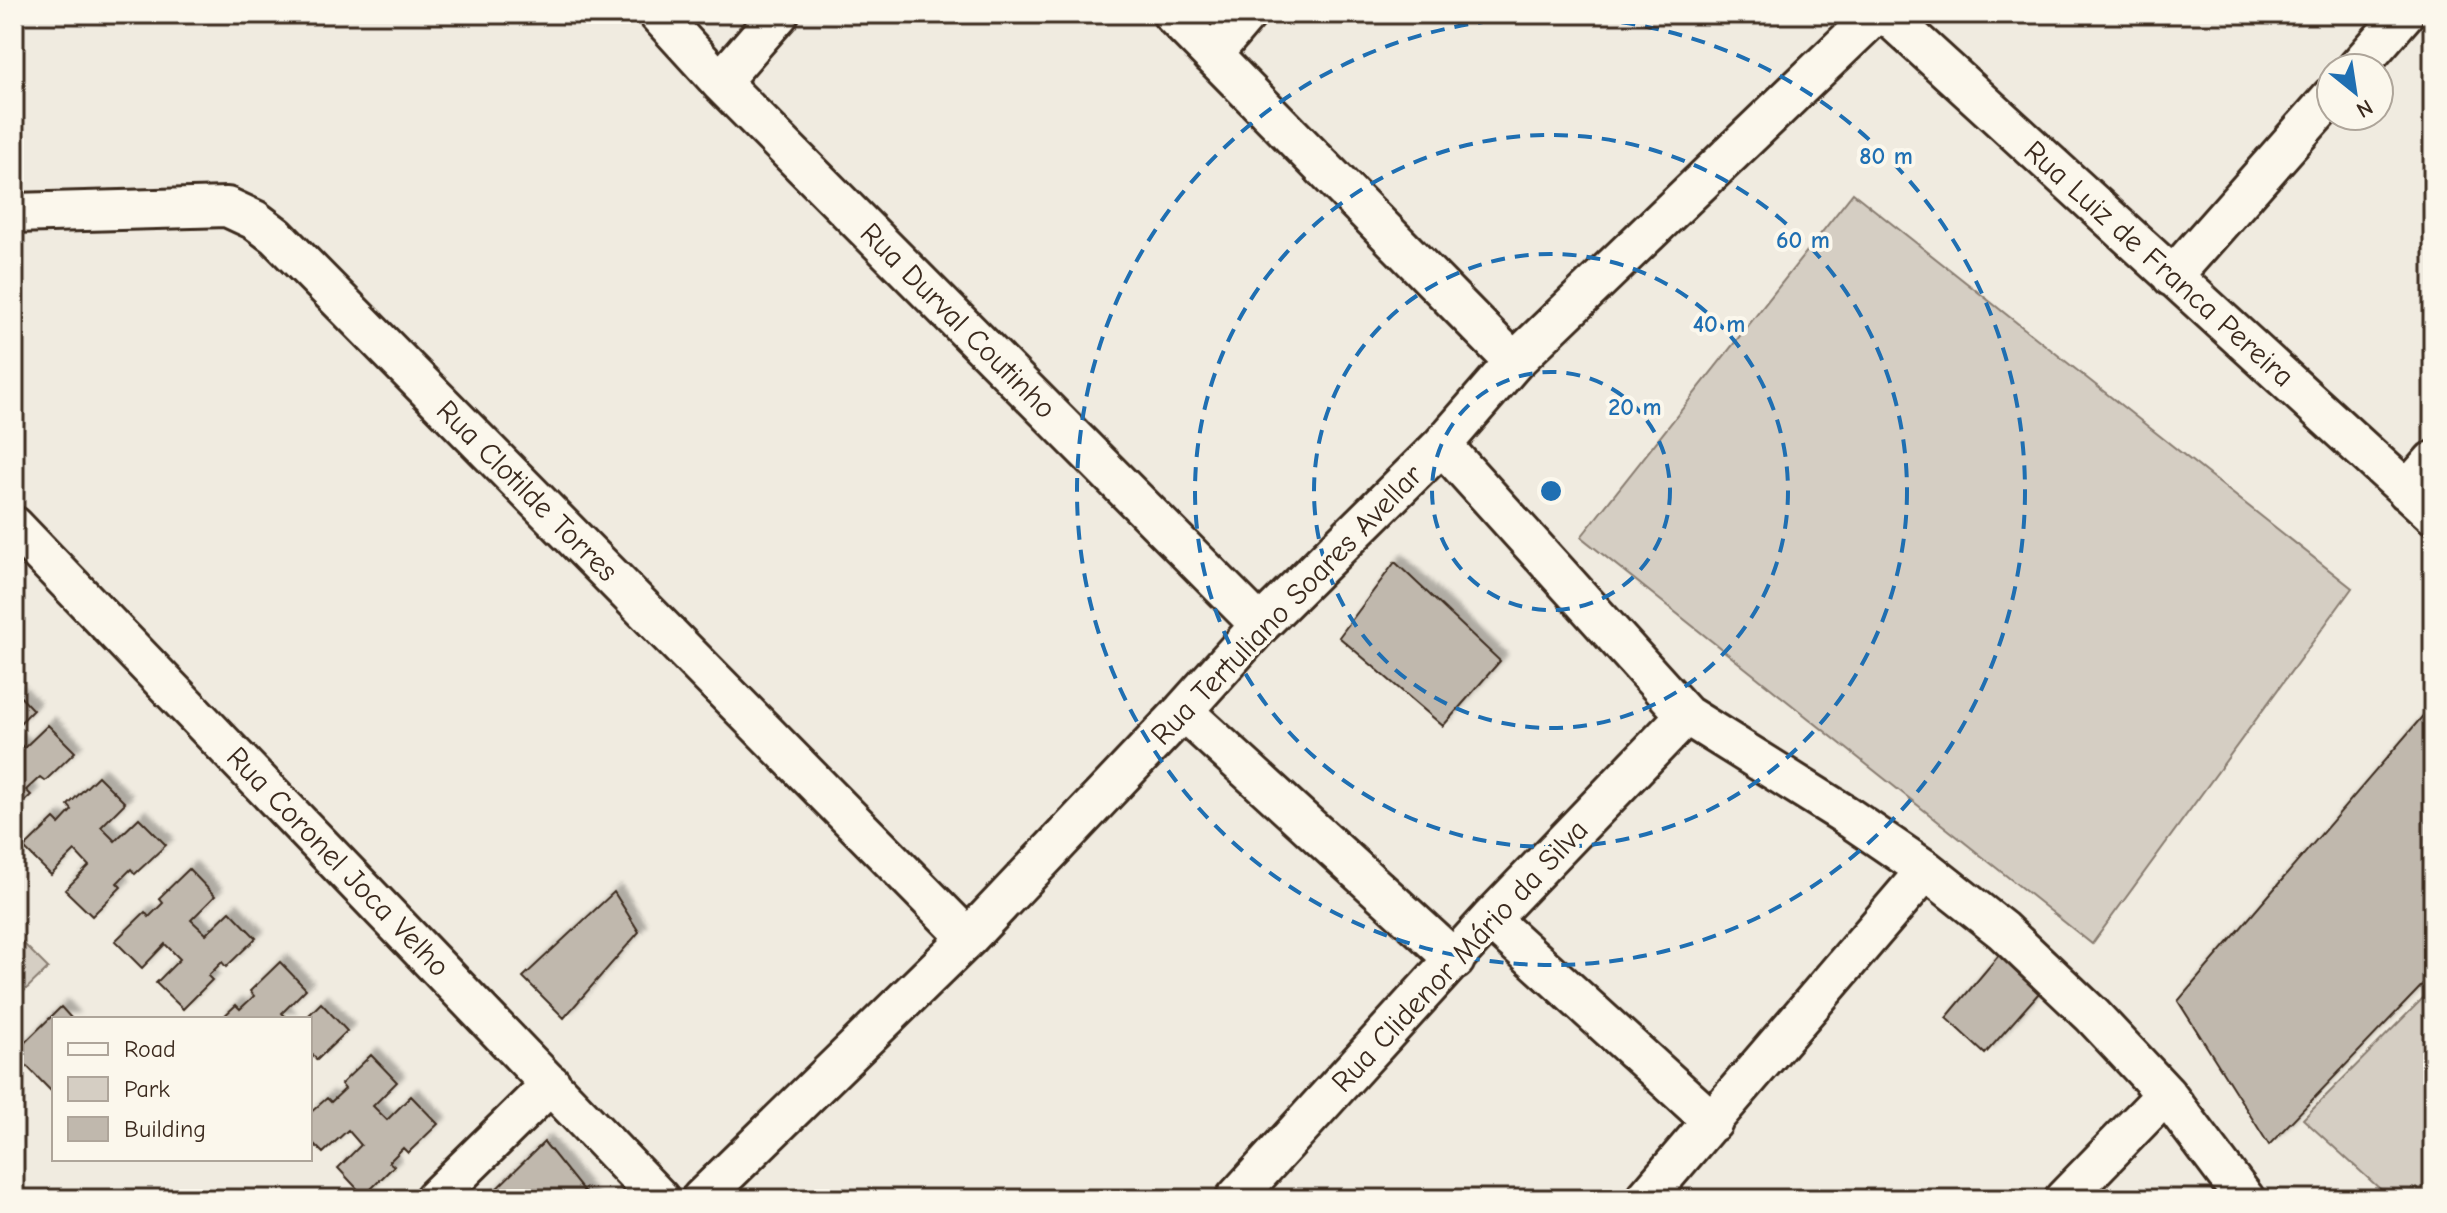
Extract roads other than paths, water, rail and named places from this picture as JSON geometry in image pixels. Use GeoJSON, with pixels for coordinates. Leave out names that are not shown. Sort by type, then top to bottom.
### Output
{"type":"FeatureCollection","features":[{"type":"Feature","properties":{"kind":"street","name":"Rua Durval Coutinho"},"geometry":{"type":"LineString","coordinates":[[658,14],[720,82],[1260,625]]}},
{"type":"Feature","properties":{"kind":"street"},"geometry":{"type":"LineString","coordinates":[[720,82],[779,14]]}},
{"type":"Feature","properties":{"kind":"street"},"geometry":{"type":"LineString","coordinates":[[1172,14],[1514,362]]}},
{"type":"Feature","properties":{"kind":"street"},"geometry":{"type":"LineString","coordinates":[[1212,55],[1247,14]]}},
{"type":"Feature","properties":{"kind":"street","name":"Rua Tertuliano Soares Avellar"},"geometry":{"type":"LineString","coordinates":[[701,1199],[968,938],[1260,625],[1442,445],[1514,362],[1876,14]]}},
{"type":"Feature","properties":{"kind":"street","name":"Rua Luiz de Franca Pereira"},"geometry":{"type":"LineString","coordinates":[[1886,14],[2420,502]]}},
{"type":"Feature","properties":{"kind":"street"},"geometry":{"type":"LineString","coordinates":[[2371,52],[2404,14]]}},
{"type":"Feature","properties":{"kind":"street"},"geometry":{"type":"LineString","coordinates":[[2172,277],[2315,115]]}},
{"type":"Feature","properties":{"kind":"street","name":"Rua Clotilde Torres"},"geometry":{"type":"LineString","coordinates":[[14,213],[227,207],[255,220],[276,236],[968,938]]}},
{"type":"Feature","properties":{"kind":"street"},"geometry":{"type":"LineString","coordinates":[[1442,445],[1686,715],[1832,806],[1926,870],[2002,930],[2092,1015],[2166,1094],[2245,1199]]}},
{"type":"Feature","properties":{"kind":"street"},"geometry":{"type":"LineString","coordinates":[[2420,502],[2433,461]]}},
{"type":"Feature","properties":{"kind":"street","name":"Rua Coronel Joca Velho"},"geometry":{"type":"LineString","coordinates":[[14,526],[660,1199]]}},
{"type":"Feature","properties":{"kind":"street"},"geometry":{"type":"LineString","coordinates":[[1183,711],[1455,960]]}},
{"type":"Feature","properties":{"kind":"street","name":"Rua Clidenor Mário da Silva"},"geometry":{"type":"LineString","coordinates":[[1235,1199],[1490,919],[1686,715]]}},
{"type":"Feature","properties":{"kind":"street"},"geometry":{"type":"LineString","coordinates":[[1645,1199],[1926,870]]}},
{"type":"Feature","properties":{"kind":"street"},"geometry":{"type":"LineString","coordinates":[[1490,919],[1713,1122]]}},
{"type":"Feature","properties":{"kind":"street"},"geometry":{"type":"LineString","coordinates":[[434,1199],[551,1084]]}},
{"type":"Feature","properties":{"kind":"street"},"geometry":{"type":"LineString","coordinates":[[2064,1199],[2166,1094]]}}]}
